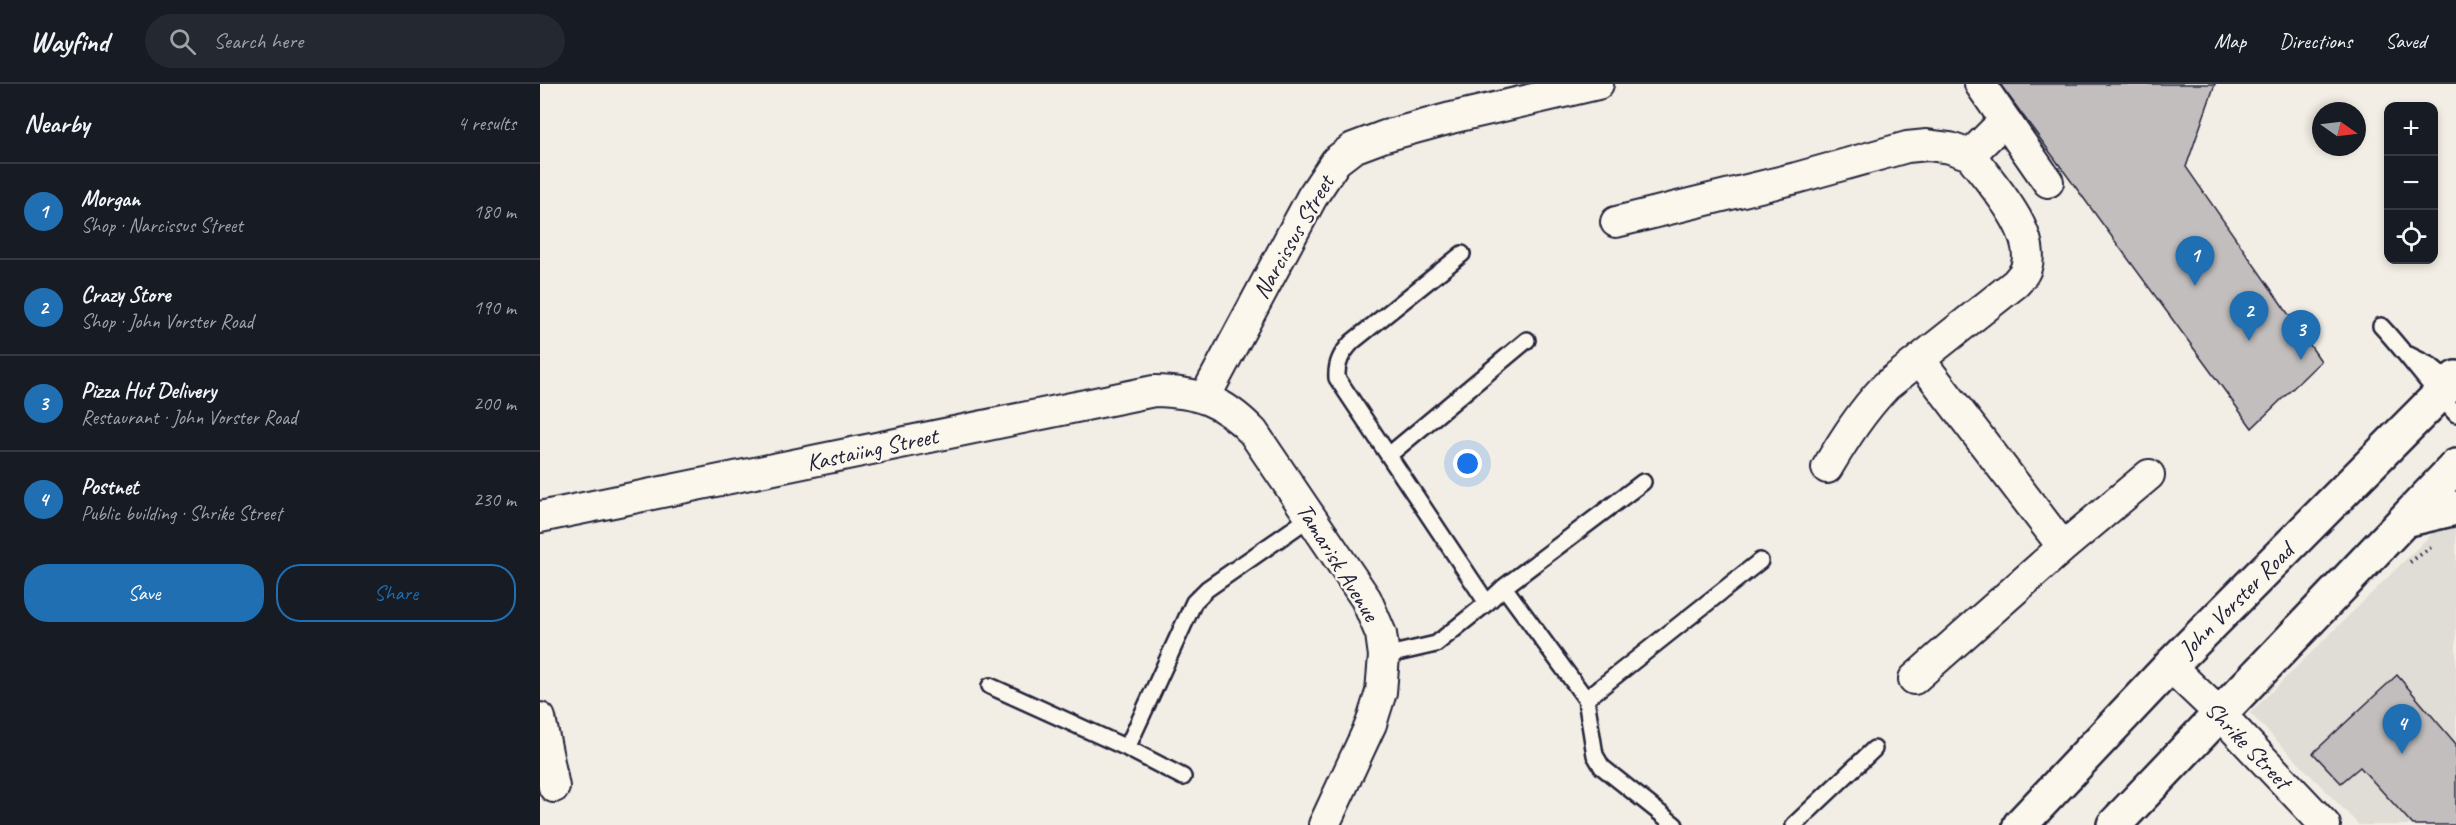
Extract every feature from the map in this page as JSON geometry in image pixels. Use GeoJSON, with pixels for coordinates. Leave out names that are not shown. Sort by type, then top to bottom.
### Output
{"type":"FeatureCollection","features":[{"type":"Feature","properties":{"kind":"main road","name":"John Vorster Road"},"geometry":{"type":"LineString","coordinates":[[2020,825],[2170,666],[2452,392]]}},
{"type":"Feature","properties":{"kind":"main road"},"geometry":{"type":"LineString","coordinates":[[2114,825],[2456,466]]}},
{"type":"Feature","properties":{"kind":"main road"},"geometry":{"type":"LineString","coordinates":[[2404,520],[2456,508]]}},
{"type":"Feature","properties":{"kind":"street","name":"Narcissus Street"},"geometry":{"type":"LineString","coordinates":[[1205,397],[1312,197],[1336,161],[1353,148],[1385,136],[1598,84]]}},
{"type":"Feature","properties":{"kind":"street"},"geometry":{"type":"LineString","coordinates":[[1980,84],[2048,182]]}},
{"type":"Feature","properties":{"kind":"street"},"geometry":{"type":"LineString","coordinates":[[1970,154],[2005,120]]}},
{"type":"Feature","properties":{"kind":"street"},"geometry":{"type":"LineString","coordinates":[[1616,222],[1796,178],[1907,147],[1927,145],[1970,154],[2018,221],[2026,243],[2028,255],[2026,269],[2016,283],[1886,386],[1868,405],[1827,468]]}},
{"type":"Feature","properties":{"kind":"street"},"geometry":{"type":"LineString","coordinates":[[1920,360],[2063,547]]}},
{"type":"Feature","properties":{"kind":"street","name":"Kastaiing Street"},"geometry":{"type":"LineString","coordinates":[[540,517],[1154,391],[1181,392],[1205,397]]}},
{"type":"Feature","properties":{"kind":"street","name":"Tamarisk Avenue"},"geometry":{"type":"LineString","coordinates":[[1205,397],[1239,417],[1253,432],[1366,599],[1381,634],[1384,656],[1381,692],[1371,724],[1324,825]]}},
{"type":"Feature","properties":{"kind":"street"},"geometry":{"type":"LineString","coordinates":[[1914,679],[2063,547],[2149,475]]}},
{"type":"Feature","properties":{"kind":"street","name":"Shrike Street"},"geometry":{"type":"LineString","coordinates":[[2170,666],[2220,714],[2325,825]]}},
{"type":"Feature","properties":{"kind":"street"},"geometry":{"type":"LineString","coordinates":[[540,718],[554,787]]}},
{"type":"Feature","properties":{"kind":"lane"},"geometry":{"type":"LineString","coordinates":[[1462,254],[1352,342],[1339,358],[1336,368],[1337,378],[1487,603]]}},
{"type":"Feature","properties":{"kind":"lane"},"geometry":{"type":"LineString","coordinates":[[2380,326],[2406,353],[2422,377],[2452,392]]}},
{"type":"Feature","properties":{"kind":"lane"},"geometry":{"type":"LineString","coordinates":[[1389,455],[1527,340]]}},
{"type":"Feature","properties":{"kind":"lane"},"geometry":{"type":"LineString","coordinates":[[1384,656],[1436,644],[1487,603],[1503,587],[1643,482]]}},
{"type":"Feature","properties":{"kind":"lane"},"geometry":{"type":"LineString","coordinates":[[1127,748],[1194,602],[1207,589],[1312,516]]}},
{"type":"Feature","properties":{"kind":"lane"},"geometry":{"type":"LineString","coordinates":[[1586,699],[1760,561]]}},
{"type":"Feature","properties":{"kind":"lane"},"geometry":{"type":"LineString","coordinates":[[1503,587],[1586,699],[1595,755],[1602,767],[1675,825]]}},
{"type":"Feature","properties":{"kind":"lane"},"geometry":{"type":"LineString","coordinates":[[990,686],[1127,748],[1183,777]]}},
{"type":"Feature","properties":{"kind":"lane"},"geometry":{"type":"LineString","coordinates":[[1794,825],[1874,748]]}},
{"type":"Feature","properties":{"kind":"shaded area"},"geometry":{"type":"Polygon","coordinates":[[[2456,510],[2456,825],[2359,825],[2250,713],[2456,510]]]}},
{"type":"Feature","properties":{"kind":"building"},"geometry":{"type":"Polygon","coordinates":[[[2000,84],[2215,84],[2186,167],[2321,361],[2252,428],[2000,84]]]}},
{"type":"Feature","properties":{"kind":"building"},"geometry":{"type":"Polygon","coordinates":[[[2397,675],[2456,744],[2456,825],[2413,825],[2360,767],[2341,783],[2313,753],[2397,675]]]}},
{"type":"Feature","properties":{"kind":"place","name":"Morgan"},"geometry":{"type":"Point","coordinates":[2195,286]}},
{"type":"Feature","properties":{"kind":"place","name":"Crazy Store"},"geometry":{"type":"Point","coordinates":[2249,341]}},
{"type":"Feature","properties":{"kind":"place","name":"Pizza Hut Delivery"},"geometry":{"type":"Point","coordinates":[2301,360]}},
{"type":"Feature","properties":{"kind":"place","name":"Postnet"},"geometry":{"type":"Point","coordinates":[2402,754]}}]}
